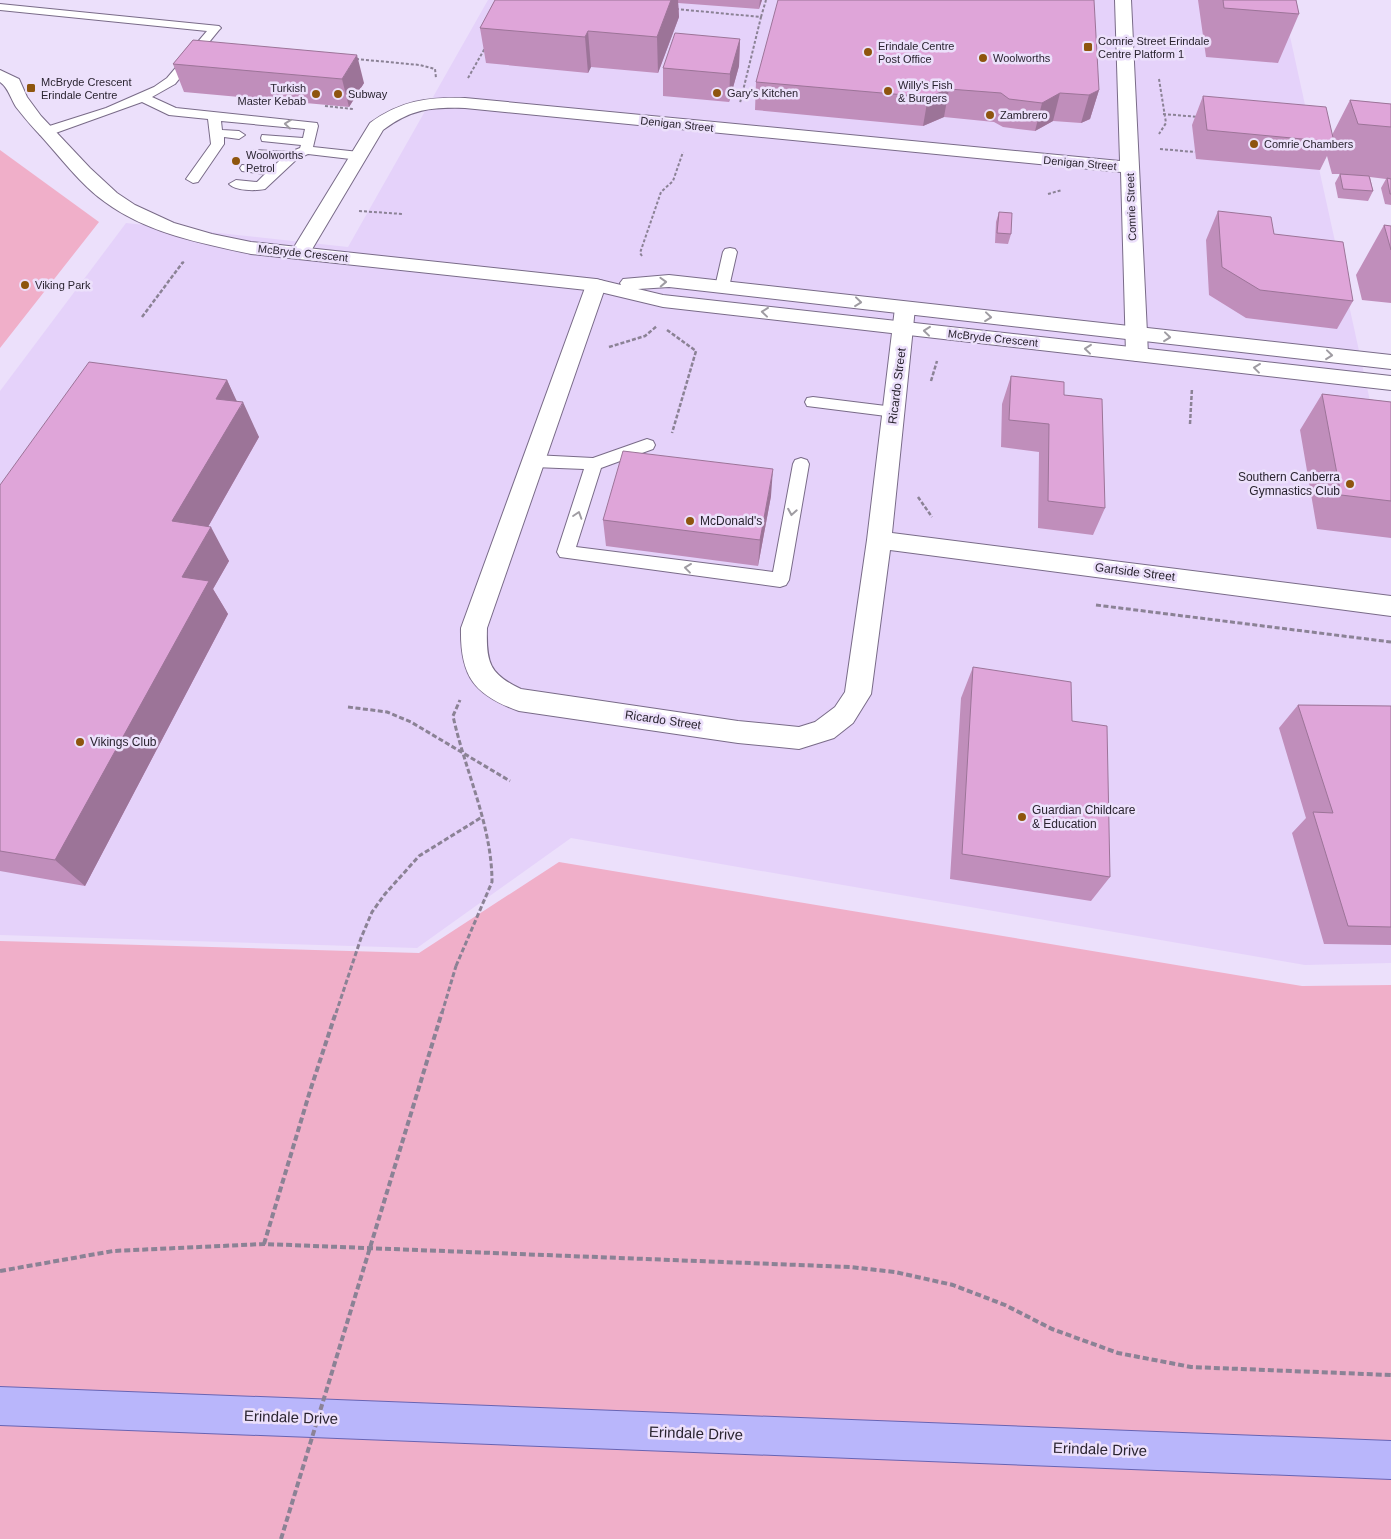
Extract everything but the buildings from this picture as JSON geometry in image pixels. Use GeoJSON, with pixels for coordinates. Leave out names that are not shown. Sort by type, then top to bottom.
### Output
{"type":"FeatureCollection","features":[{"type":"Feature","properties":{"kind":"main road","name":"Erindale Drive"},"geometry":{"type":"LineString","coordinates":[[0,1406],[1391,1460]]}},
{"type":"Feature","properties":{"kind":"street","name":"Comrie Street"},"geometry":{"type":"LineString","coordinates":[[1123,0],[1136,344]]}},
{"type":"Feature","properties":{"kind":"street","name":"McBryde Crescent"},"geometry":{"type":"LineString","coordinates":[[0,75],[12,83],[7,92],[94,184],[110,197],[149,220],[197,237],[251,248],[596,285],[663,301],[904,318],[1136,344],[1391,383]]}},
{"type":"Feature","properties":{"kind":"street","name":"Denigan Street"},"geometry":{"type":"LineString","coordinates":[[301,252],[376,127],[388,116],[427,103],[451,103],[1130,167]]}},
{"type":"Feature","properties":{"kind":"street","name":"McBryde Crescent"},"geometry":{"type":"LineString","coordinates":[[596,285],[669,281],[722,287],[904,318]]}},
{"type":"Feature","properties":{"kind":"street","name":"Ricardo Street"},"geometry":{"type":"LineString","coordinates":[[596,285],[474,628],[474,658],[483,678],[499,692],[519,700],[738,732],[799,738],[824,730],[844,715],[858,694],[879,540],[904,318]]}},
{"type":"Feature","properties":{"kind":"street","name":"McBryde Crescent"},"geometry":{"type":"LineString","coordinates":[[1136,344],[1391,362]]}},
{"type":"Feature","properties":{"kind":"street","name":"Gartside Street"},"geometry":{"type":"LineString","coordinates":[[879,540],[1391,606]]}},
{"type":"Feature","properties":{"kind":"lane"},"geometry":{"type":"LineString","coordinates":[[0,7],[215,28],[171,81],[162,87],[142,97],[46,132]]}},
{"type":"Feature","properties":{"kind":"lane"},"geometry":{"type":"LineString","coordinates":[[142,97],[173,112],[312,126],[307,146],[292,156],[260,186],[236,184]]}},
{"type":"Feature","properties":{"kind":"lane"},"geometry":{"type":"LineString","coordinates":[[207,180],[193,179],[218,144],[214,116]]}},
{"type":"Feature","properties":{"kind":"lane"},"geometry":{"type":"LineString","coordinates":[[217,133],[239,135]]}},
{"type":"Feature","properties":{"kind":"lane"},"geometry":{"type":"LineString","coordinates":[[267,138],[359,156]]}},
{"type":"Feature","properties":{"kind":"lane"},"geometry":{"type":"LineString","coordinates":[[257,153],[292,156]]}},
{"type":"Feature","properties":{"kind":"lane"},"geometry":{"type":"LineString","coordinates":[[204,164],[218,165]]}},
{"type":"Feature","properties":{"kind":"lane"},"geometry":{"type":"LineString","coordinates":[[247,168],[276,171]]}},
{"type":"Feature","properties":{"kind":"lane"},"geometry":{"type":"LineString","coordinates":[[722,287],[730,252]]}},
{"type":"Feature","properties":{"kind":"lane"},"geometry":{"type":"LineString","coordinates":[[813,402],[894,412]]}},
{"type":"Feature","properties":{"kind":"lane"},"geometry":{"type":"LineString","coordinates":[[534,461],[594,464],[647,445]]}},
{"type":"Feature","properties":{"kind":"lane"},"geometry":{"type":"LineString","coordinates":[[594,464],[566,552],[780,580],[801,464]]}},
{"type":"Feature","properties":{"kind":"path"},"geometry":{"type":"LineString","coordinates":[[740,103],[766,0]]}},
{"type":"Feature","properties":{"kind":"path"},"geometry":{"type":"LineString","coordinates":[[676,10],[761,17]]}},
{"type":"Feature","properties":{"kind":"path"},"geometry":{"type":"LineString","coordinates":[[464,84],[488,42]]}},
{"type":"Feature","properties":{"kind":"path"},"geometry":{"type":"LineString","coordinates":[[351,58],[420,65],[435,69],[436,78]]}},
{"type":"Feature","properties":{"kind":"path"},"geometry":{"type":"LineString","coordinates":[[1158,75],[1166,123],[1158,136]]}},
{"type":"Feature","properties":{"kind":"path"},"geometry":{"type":"LineString","coordinates":[[1127,110],[1204,118]]}},
{"type":"Feature","properties":{"kind":"path"},"geometry":{"type":"LineString","coordinates":[[644,258],[640,253],[661,192],[673,181],[692,125]]}},
{"type":"Feature","properties":{"kind":"path"},"geometry":{"type":"LineString","coordinates":[[1155,148],[1195,152]]}},
{"type":"Feature","properties":{"kind":"path"},"geometry":{"type":"LineString","coordinates":[[351,210],[403,214]]}},
{"type":"Feature","properties":{"kind":"path"},"geometry":{"type":"LineString","coordinates":[[607,348],[613,344],[645,336],[654,330],[658,324]]}},
{"type":"Feature","properties":{"kind":"path"},"geometry":{"type":"LineString","coordinates":[[666,329],[696,352],[670,439]]}},
{"type":"Feature","properties":{"kind":"path"},"geometry":{"type":"LineString","coordinates":[[931,382],[940,355]]}},
{"type":"Feature","properties":{"kind":"path"},"geometry":{"type":"LineString","coordinates":[[1190,424],[1192,386]]}},
{"type":"Feature","properties":{"kind":"path"},"geometry":{"type":"LineString","coordinates":[[916,495],[934,520]]}},
{"type":"Feature","properties":{"kind":"path"},"geometry":{"type":"LineString","coordinates":[[1096,605],[1391,642]]}},
{"type":"Feature","properties":{"kind":"path"},"geometry":{"type":"LineString","coordinates":[[281,1539],[456,966],[492,882],[492,871],[482,817],[453,716],[462,694],[472,688],[490,683]]}},
{"type":"Feature","properties":{"kind":"path"},"geometry":{"type":"LineString","coordinates":[[348,706],[395,716],[411,722],[510,781]]}},
{"type":"Feature","properties":{"kind":"path"},"geometry":{"type":"LineString","coordinates":[[264,1244],[313,1082],[361,938],[372,912],[385,894],[419,856],[482,817]]}},
{"type":"Feature","properties":{"kind":"path"},"geometry":{"type":"LineString","coordinates":[[0,1271],[113,1251],[264,1244],[850,1267],[895,1272],[952,1285],[1005,1305],[1052,1329],[1118,1353],[1191,1367],[1391,1375]]}},
{"type":"Feature","properties":{"kind":"shaded area"},"geometry":{"type":"Polygon","coordinates":[[[488,0],[1282,0],[1374,419],[1391,421],[1391,963],[1305,965],[571,838],[417,948],[0,935],[0,391],[126,223],[348,247],[488,0]]]}},
{"type":"Feature","properties":{"kind":"shaded area","name":"Viking Park"},"geometry":{"type":"Polygon","coordinates":[[[0,150],[99,222],[0,348],[0,150]]]}},
{"type":"Feature","properties":{"kind":"shaded area"},"geometry":{"type":"Polygon","coordinates":[[[559,862],[1302,986],[1391,985],[1391,1539],[0,1539],[0,941],[419,953],[559,862]]]}},
{"type":"Feature","properties":{"kind":"place","name":"Comrie Street Erindale Centre Platform 1"},"geometry":{"type":"Point","coordinates":[1088,47]}},
{"type":"Feature","properties":{"kind":"place","name":"Erindale Centre Post Office"},"geometry":{"type":"Point","coordinates":[868,52]}},
{"type":"Feature","properties":{"kind":"place","name":"Woolworths"},"geometry":{"type":"Point","coordinates":[983,58]}},
{"type":"Feature","properties":{"kind":"place","name":"McBryde Crescent Erindale Centre"},"geometry":{"type":"Point","coordinates":[31,88]}},
{"type":"Feature","properties":{"kind":"place","name":"Willy's Fish & Burgers"},"geometry":{"type":"Point","coordinates":[888,91]}},
{"type":"Feature","properties":{"kind":"place","name":"Gary's Kitchen"},"geometry":{"type":"Point","coordinates":[717,93]}},
{"type":"Feature","properties":{"kind":"place","name":"Turkish Master Kebab"},"geometry":{"type":"Point","coordinates":[316,94]}},
{"type":"Feature","properties":{"kind":"place","name":"Subway"},"geometry":{"type":"Point","coordinates":[338,94]}},
{"type":"Feature","properties":{"kind":"place","name":"Zambrero"},"geometry":{"type":"Point","coordinates":[990,115]}},
{"type":"Feature","properties":{"kind":"place","name":"Comrie Chambers"},"geometry":{"type":"Point","coordinates":[1254,144]}},
{"type":"Feature","properties":{"kind":"place","name":"Woolworths Petrol"},"geometry":{"type":"Point","coordinates":[236,161]}},
{"type":"Feature","properties":{"kind":"place","name":"Viking Park"},"geometry":{"type":"Point","coordinates":[25,285]}},
{"type":"Feature","properties":{"kind":"place","name":"Southern Canberra Gymnastics Club"},"geometry":{"type":"Point","coordinates":[1350,484]}},
{"type":"Feature","properties":{"kind":"place","name":"McDonald's"},"geometry":{"type":"Point","coordinates":[690,521]}},
{"type":"Feature","properties":{"kind":"place","name":"Vikings Club"},"geometry":{"type":"Point","coordinates":[80,742]}},
{"type":"Feature","properties":{"kind":"place","name":"Guardian Childcare & Education"},"geometry":{"type":"Point","coordinates":[1022,817]}}]}
